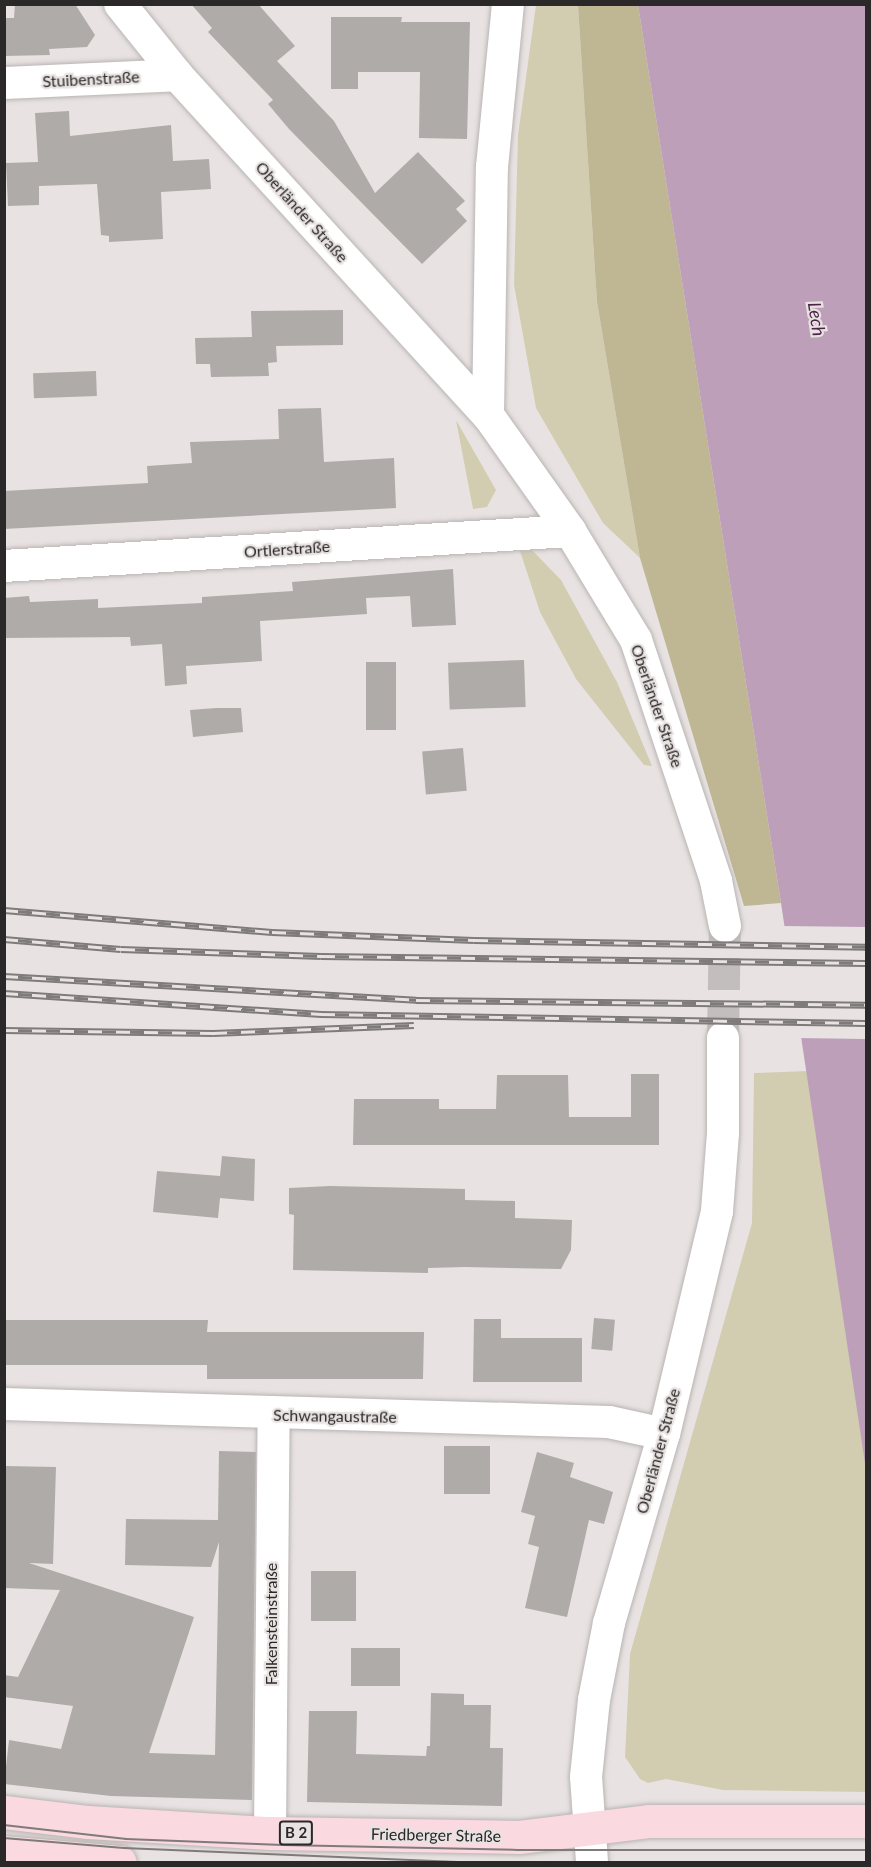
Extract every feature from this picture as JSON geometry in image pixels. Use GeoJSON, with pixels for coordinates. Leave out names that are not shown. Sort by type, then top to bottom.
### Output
{"type":"FeatureCollection","features":[{"type":"Feature","properties":{"kind":"main road","name":"Friedberger Straße"},"geometry":{"type":"LineString","coordinates":[[4,1812],[88,1822],[270,1833],[519,1837],[588,1826],[650,1821],[796,1819],[867,1821]]}},
{"type":"Feature","properties":{"kind":"main road"},"geometry":{"type":"LineString","coordinates":[[4,1852],[120,1863]]}},
{"type":"Feature","properties":{"kind":"street","name":"Oberländer Straße"},"geometry":{"type":"LineString","coordinates":[[120,4],[177,75],[488,415],[570,531],[636,640],[716,881],[725,926]]}},
{"type":"Feature","properties":{"kind":"street"},"geometry":{"type":"LineString","coordinates":[[488,415],[492,167],[508,4]]}},
{"type":"Feature","properties":{"kind":"street","name":"Stuibenstraße"},"geometry":{"type":"LineString","coordinates":[[4,83],[177,75]]}},
{"type":"Feature","properties":{"kind":"street","name":"Ortlerstraße"},"geometry":{"type":"LineString","coordinates":[[4,566],[570,531]]}},
{"type":"Feature","properties":{"kind":"street","name":"Oberländer Straße"},"geometry":{"type":"LineString","coordinates":[[592,1863],[586,1777],[607,1635],[664,1434],[717,1211],[723,1133],[723,1038]]}},
{"type":"Feature","properties":{"kind":"street","name":"Schwangaustraße"},"geometry":{"type":"LineString","coordinates":[[4,1404],[273,1415],[609,1422],[664,1434]]}},
{"type":"Feature","properties":{"kind":"street","name":"Falkensteinstraße"},"geometry":{"type":"LineString","coordinates":[[270,1833],[273,1415]]}},
{"type":"Feature","properties":{"kind":"shaded area"},"geometry":{"type":"Polygon","coordinates":[[[536,5],[578,5],[597,302],[640,558],[603,523],[536,408],[514,285],[518,135],[536,5]]]}},
{"type":"Feature","properties":{"kind":"shaded area"},"geometry":{"type":"Polygon","coordinates":[[[578,5],[638,5],[781,903],[744,906],[640,558],[597,302],[578,5]]]}},
{"type":"Feature","properties":{"kind":"shaded area"},"geometry":{"type":"Polygon","coordinates":[[[456,420],[496,490],[487,507],[473,509],[456,420]]]}},
{"type":"Feature","properties":{"kind":"shaded area"},"geometry":{"type":"Polygon","coordinates":[[[532,550],[561,580],[617,682],[652,766],[644,765],[576,679],[540,612],[520,551],[532,550]]]}},
{"type":"Feature","properties":{"kind":"shaded area"},"geometry":{"type":"Polygon","coordinates":[[[808,1071],[866,1466],[866,1792],[723,1790],[666,1779],[648,1783],[640,1779],[625,1757],[630,1654],[752,1223],[754,1073],[808,1071]]]}},
{"type":"Feature","properties":{"kind":"water","name":"Lech"},"geometry":{"type":"Polygon","coordinates":[[[638,5],[866,5],[866,1470],[781,903],[638,5]]]}},
{"type":"Feature","properties":{"kind":"pier"},"geometry":{"type":"Polygon","coordinates":[[[781,926],[866,927],[866,1039],[798,1038],[781,926]]]}},
{"type":"Feature","properties":{"kind":"building"},"geometry":{"type":"Polygon","coordinates":[[[15,4],[75,4],[95,35],[87,47],[49,49],[50,55],[4,56],[4,18],[14,18],[15,4]]]}},
{"type":"Feature","properties":{"kind":"building"},"geometry":{"type":"Polygon","coordinates":[[[191,4],[258,4],[295,46],[277,61],[334,121],[375,193],[418,152],[465,201],[456,209],[467,221],[422,264],[289,129],[268,104],[273,100],[208,32],[212,28],[191,4]]]}},
{"type":"Feature","properties":{"kind":"building"},"geometry":{"type":"Polygon","coordinates":[[[331,17],[402,17],[401,22],[470,22],[467,139],[419,138],[420,72],[358,72],[358,89],[331,89],[331,17]]]}},
{"type":"Feature","properties":{"kind":"building"},"geometry":{"type":"Polygon","coordinates":[[[69,111],[70,136],[171,125],[173,161],[209,159],[211,189],[161,192],[163,239],[109,242],[109,236],[101,235],[97,184],[39,186],[39,205],[8,206],[6,163],[38,162],[35,113],[69,111]]]}},
{"type":"Feature","properties":{"kind":"building"},"geometry":{"type":"Polygon","coordinates":[[[343,310],[343,345],[276,346],[277,362],[268,363],[269,376],[211,377],[210,364],[196,364],[195,338],[252,337],[251,311],[343,310]]]}},
{"type":"Feature","properties":{"kind":"building"},"geometry":{"type":"Polygon","coordinates":[[[96,371],[97,396],[34,398],[33,373],[96,371]]]}},
{"type":"Feature","properties":{"kind":"building"},"geometry":{"type":"Polygon","coordinates":[[[321,408],[324,462],[394,458],[396,508],[4,529],[4,491],[148,483],[147,466],[192,463],[190,442],[279,439],[278,409],[321,408]]]}},
{"type":"Feature","properties":{"kind":"building"},"geometry":{"type":"Polygon","coordinates":[[[453,569],[456,625],[412,627],[410,596],[366,598],[367,614],[260,621],[262,661],[186,666],[187,684],[165,686],[162,644],[131,646],[130,637],[4,638],[4,598],[29,596],[30,602],[98,599],[98,608],[202,603],[202,597],[293,591],[292,582],[453,569]]]}},
{"type":"Feature","properties":{"kind":"building"},"geometry":{"type":"Polygon","coordinates":[[[524,660],[526,707],[450,710],[448,663],[524,660]]]}},
{"type":"Feature","properties":{"kind":"building"},"geometry":{"type":"Polygon","coordinates":[[[366,662],[396,662],[396,730],[366,730],[366,662]]]}},
{"type":"Feature","properties":{"kind":"building"},"geometry":{"type":"Polygon","coordinates":[[[241,708],[243,732],[193,737],[190,710],[241,708]]]}},
{"type":"Feature","properties":{"kind":"building"},"geometry":{"type":"Polygon","coordinates":[[[463,748],[467,791],[426,794],[422,752],[463,748]]]}},
{"type":"Feature","properties":{"kind":"building"},"geometry":{"type":"Polygon","coordinates":[[[631,1074],[659,1074],[659,1145],[353,1145],[354,1099],[439,1099],[439,1109],[496,1109],[497,1075],[568,1075],[569,1117],[631,1117],[631,1074]]]}},
{"type":"Feature","properties":{"kind":"building"},"geometry":{"type":"Polygon","coordinates":[[[222,1156],[255,1159],[254,1201],[220,1198],[218,1218],[153,1212],[157,1171],[220,1176],[222,1156]]]}},
{"type":"Feature","properties":{"kind":"building"},"geometry":{"type":"Polygon","coordinates":[[[330,1186],[465,1189],[465,1200],[515,1201],[515,1218],[572,1220],[571,1250],[561,1269],[428,1268],[428,1273],[293,1270],[294,1215],[289,1214],[289,1188],[330,1186]]]}},
{"type":"Feature","properties":{"kind":"building"},"geometry":{"type":"Polygon","coordinates":[[[594,1318],[615,1320],[612,1351],[591,1349],[594,1318]]]}},
{"type":"Feature","properties":{"kind":"building"},"geometry":{"type":"Polygon","coordinates":[[[474,1319],[501,1319],[501,1338],[582,1338],[582,1382],[473,1382],[474,1319]]]}},
{"type":"Feature","properties":{"kind":"building"},"geometry":{"type":"Polygon","coordinates":[[[4,1320],[208,1320],[207,1332],[424,1332],[423,1379],[207,1379],[207,1365],[4,1365],[4,1320]]]}},
{"type":"Feature","properties":{"kind":"building"},"geometry":{"type":"Polygon","coordinates":[[[444,1446],[490,1446],[490,1494],[444,1494],[444,1446]]]}},
{"type":"Feature","properties":{"kind":"building"},"geometry":{"type":"Polygon","coordinates":[[[219,1451],[256,1452],[252,1800],[111,1796],[4,1784],[9,1740],[61,1749],[73,1706],[4,1697],[4,1675],[18,1677],[60,1590],[4,1588],[4,1466],[56,1467],[53,1564],[29,1563],[194,1617],[149,1753],[215,1755],[219,1542],[211,1567],[125,1565],[126,1519],[218,1520],[219,1451]]]}},
{"type":"Feature","properties":{"kind":"building"},"geometry":{"type":"Polygon","coordinates":[[[537,1452],[574,1463],[570,1477],[613,1492],[604,1524],[589,1520],[567,1617],[525,1608],[539,1547],[528,1544],[535,1516],[521,1512],[537,1452]]]}},
{"type":"Feature","properties":{"kind":"building"},"geometry":{"type":"Polygon","coordinates":[[[311,1571],[356,1571],[356,1621],[311,1621],[311,1571]]]}},
{"type":"Feature","properties":{"kind":"building"},"geometry":{"type":"Polygon","coordinates":[[[351,1648],[400,1648],[400,1686],[351,1686],[351,1648]]]}},
{"type":"Feature","properties":{"kind":"building"},"geometry":{"type":"Polygon","coordinates":[[[431,1693],[464,1694],[464,1705],[491,1705],[490,1748],[503,1748],[502,1806],[307,1802],[309,1711],[357,1711],[356,1754],[426,1756],[427,1746],[430,1746],[431,1693]]]}},
{"type":"Feature","properties":{"kind":"tunnel"},"geometry":{"type":"LineString","coordinates":[[723,1038],[725,926]]}},
{"type":"Feature","properties":{"kind":"tram line"},"geometry":{"type":"LineString","coordinates":[[4,1825],[126,1839],[283,1845],[518,1850],[866,1850]]}},
{"type":"Feature","properties":{"kind":"tram line"},"geometry":{"type":"LineString","coordinates":[[4,1838],[124,1848],[458,1862]]}},
{"type":"Feature","properties":{"kind":"railway"},"geometry":{"type":"LineString","coordinates":[[4,910],[272,932],[474,940],[866,947]]}},
{"type":"Feature","properties":{"kind":"railway"},"geometry":{"type":"LineString","coordinates":[[4,939],[121,949],[321,956],[866,963]]}},
{"type":"Feature","properties":{"kind":"railway"},"geometry":{"type":"LineString","coordinates":[[4,976],[416,1000],[866,1005]]}},
{"type":"Feature","properties":{"kind":"railway"},"geometry":{"type":"LineString","coordinates":[[4,993],[321,1014],[866,1023]]}},
{"type":"Feature","properties":{"kind":"railway"},"geometry":{"type":"LineString","coordinates":[[4,1030],[213,1033],[414,1025]]}}]}
